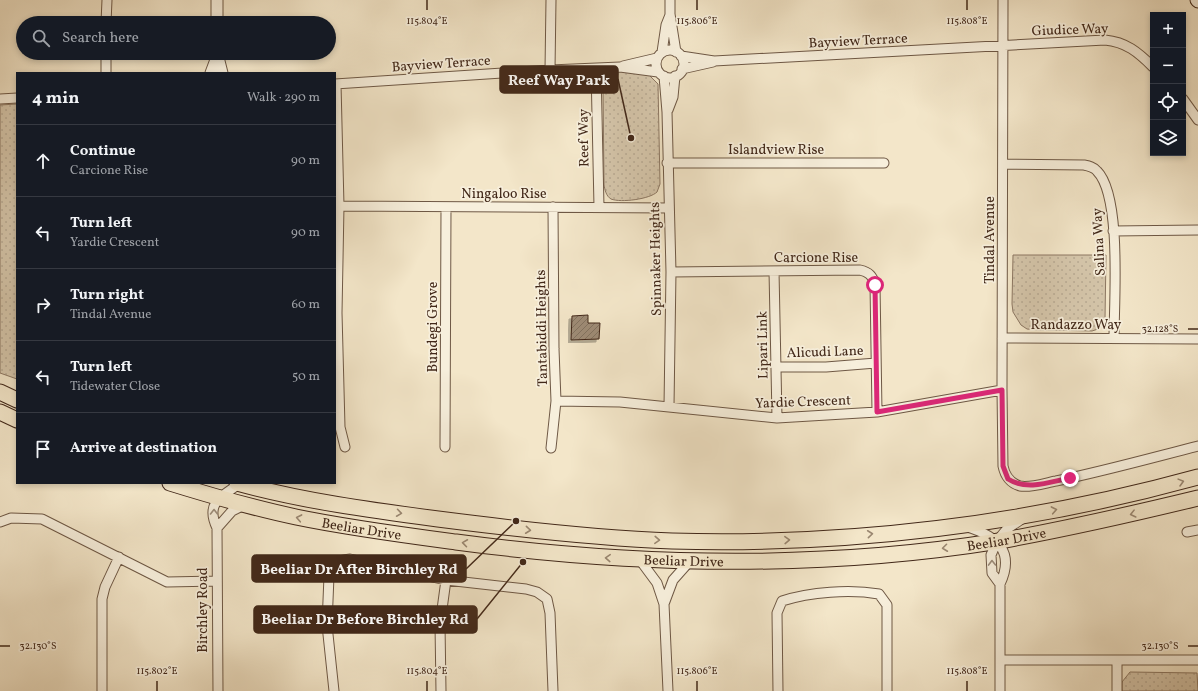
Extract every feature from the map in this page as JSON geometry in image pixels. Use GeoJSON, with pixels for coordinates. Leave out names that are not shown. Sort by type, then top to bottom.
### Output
{"type":"FeatureCollection","features":[{"type":"Feature","properties":{"kind":"highway"},"geometry":{"type":"LineString","coordinates":[[0,392],[16,400]]}},
{"type":"Feature","properties":{"kind":"highway"},"geometry":{"type":"LineString","coordinates":[[0,412],[16,420]]}},
{"type":"Feature","properties":{"kind":"highway","name":"Beeliar Drive"},"geometry":{"type":"LineString","coordinates":[[244,484],[290,497],[351,507],[531,531],[664,540],[743,541],[813,539],[960,525],[1030,514],[1156,488],[1198,477]]}},
{"type":"Feature","properties":{"kind":"highway","name":"Beeliar Drive"},"geometry":{"type":"LineString","coordinates":[[174,484],[244,505],[303,519],[385,532],[533,552],[689,562],[787,561],[903,553],[997,541],[1104,521],[1198,498]]}},
{"type":"Feature","properties":{"kind":"highway"},"geometry":{"type":"LineString","coordinates":[[290,497],[305,506],[383,521],[386,524],[385,532]]}},
{"type":"Feature","properties":{"kind":"street"},"geometry":{"type":"LineString","coordinates":[[106,16],[107,0]]}},
{"type":"Feature","properties":{"kind":"street"},"geometry":{"type":"LineString","coordinates":[[217,0],[217,16]]}},
{"type":"Feature","properties":{"kind":"street"},"geometry":{"type":"LineString","coordinates":[[550,70],[551,0]]}},
{"type":"Feature","properties":{"kind":"street"},"geometry":{"type":"LineString","coordinates":[[670,0],[670,14],[679,54],[684,62],[682,69],[675,76],[661,74],[656,65],[670,14]]}},
{"type":"Feature","properties":{"kind":"street","name":"Tindal Avenue"},"geometry":{"type":"LineString","coordinates":[[1003,0],[1002,390],[1003,466],[1008,479],[1020,486],[1028,486],[1084,475],[1198,446]]}},
{"type":"Feature","properties":{"kind":"street","name":"Giudice Way"},"geometry":{"type":"LineString","coordinates":[[1004,46],[1115,41],[1133,48],[1150,64]]}},
{"type":"Feature","properties":{"kind":"street","name":"Bayview Terrace"},"geometry":{"type":"LineString","coordinates":[[682,69],[714,62],[1004,46]]}},
{"type":"Feature","properties":{"kind":"street"},"geometry":{"type":"LineString","coordinates":[[659,55],[670,50],[679,54]]}},
{"type":"Feature","properties":{"kind":"street","name":"Bayview Terrace"},"geometry":{"type":"LineString","coordinates":[[679,54],[714,62]]}},
{"type":"Feature","properties":{"kind":"street","name":"Bayview Terrace"},"geometry":{"type":"LineString","coordinates":[[620,68],[659,55]]}},
{"type":"Feature","properties":{"kind":"street"},"geometry":{"type":"LineString","coordinates":[[106,60],[106,72]]}},
{"type":"Feature","properties":{"kind":"street"},"geometry":{"type":"LineString","coordinates":[[211,72],[215,60]]}},
{"type":"Feature","properties":{"kind":"street"},"geometry":{"type":"LineString","coordinates":[[218,60],[222,72]]}},
{"type":"Feature","properties":{"kind":"street","name":"Bayview Terrace"},"geometry":{"type":"LineString","coordinates":[[336,84],[550,70],[620,68],[661,74]]}},
{"type":"Feature","properties":{"kind":"street","name":"Reef Way"},"geometry":{"type":"LineString","coordinates":[[596,69],[599,207]]}},
{"type":"Feature","properties":{"kind":"street","name":"Spinnaker Heights"},"geometry":{"type":"LineString","coordinates":[[661,74],[668,112],[667,163],[671,272],[670,406]]}},
{"type":"Feature","properties":{"kind":"street","name":"Spinnaker Heights"},"geometry":{"type":"LineString","coordinates":[[668,112],[673,97],[675,76]]}},
{"type":"Feature","properties":{"kind":"street"},"geometry":{"type":"LineString","coordinates":[[336,84],[339,206],[336,313],[340,427],[345,447]]}},
{"type":"Feature","properties":{"kind":"street"},"geometry":{"type":"LineString","coordinates":[[0,99],[16,98]]}},
{"type":"Feature","properties":{"kind":"street"},"geometry":{"type":"LineString","coordinates":[[1186,103],[1198,120]]}},
{"type":"Feature","properties":{"kind":"street","name":"Islandview Rise"},"geometry":{"type":"LineString","coordinates":[[667,163],[884,164]]}},
{"type":"Feature","properties":{"kind":"street","name":"Salina Way"},"geometry":{"type":"LineString","coordinates":[[1003,164],[1084,165],[1096,170],[1104,182],[1112,209],[1114,231],[1114,338]]}},
{"type":"Feature","properties":{"kind":"street","name":"Ningaloo Rise"},"geometry":{"type":"LineString","coordinates":[[339,206],[446,208],[669,208]]}},
{"type":"Feature","properties":{"kind":"street","name":"Tantabiddi Heights"},"geometry":{"type":"LineString","coordinates":[[551,448],[556,401],[553,207]]}},
{"type":"Feature","properties":{"kind":"street","name":"Bundegi Grove"},"geometry":{"type":"LineString","coordinates":[[445,447],[446,208]]}},
{"type":"Feature","properties":{"kind":"street"},"geometry":{"type":"LineString","coordinates":[[1114,231],[1198,230]]}},
{"type":"Feature","properties":{"kind":"street","name":"Carcione Rise"},"geometry":{"type":"LineString","coordinates":[[671,272],[860,270],[870,275],[875,285],[877,412]]}},
{"type":"Feature","properties":{"kind":"street","name":"Lipari Link"},"geometry":{"type":"LineString","coordinates":[[774,271],[777,418]]}},
{"type":"Feature","properties":{"kind":"street","name":"Randazzo Way"},"geometry":{"type":"LineString","coordinates":[[1002,338],[1198,339]]}},
{"type":"Feature","properties":{"kind":"street","name":"Alicudi Lane"},"geometry":{"type":"LineString","coordinates":[[776,367],[826,367],[876,363]]}},
{"type":"Feature","properties":{"kind":"street","name":"Yardie Crescent"},"geometry":{"type":"LineString","coordinates":[[556,401],[620,402],[777,418],[877,412],[1002,390]]}},
{"type":"Feature","properties":{"kind":"street"},"geometry":{"type":"LineString","coordinates":[[220,498],[244,484]]}},
{"type":"Feature","properties":{"kind":"street","name":"Birchley Road"},"geometry":{"type":"LineString","coordinates":[[218,691],[217,528],[212,510],[220,498]]}},
{"type":"Feature","properties":{"kind":"street"},"geometry":{"type":"LineString","coordinates":[[217,528],[232,510],[244,505]]}},
{"type":"Feature","properties":{"kind":"street"},"geometry":{"type":"LineString","coordinates":[[997,541],[1013,524],[1030,514]]}},
{"type":"Feature","properties":{"kind":"street"},"geometry":{"type":"LineString","coordinates":[[0,522],[11,518],[42,519],[167,582],[217,581]]}},
{"type":"Feature","properties":{"kind":"street"},"geometry":{"type":"LineString","coordinates":[[960,525],[984,532],[997,541],[1004,554],[1005,573],[1000,584],[1000,691]]}},
{"type":"Feature","properties":{"kind":"street"},"geometry":{"type":"LineString","coordinates":[[1187,532],[1198,530]]}},
{"type":"Feature","properties":{"kind":"street"},"geometry":{"type":"LineString","coordinates":[[102,691],[102,599],[105,588],[119,557]]}},
{"type":"Feature","properties":{"kind":"street"},"geometry":{"type":"LineString","coordinates":[[334,691],[327,625],[329,576],[331,568],[342,559],[350,559],[446,580],[526,589],[543,595],[548,604],[550,614],[553,691]]}},
{"type":"Feature","properties":{"kind":"street"},"geometry":{"type":"LineString","coordinates":[[640,560],[657,583],[664,604],[668,691]]}},
{"type":"Feature","properties":{"kind":"street"},"geometry":{"type":"LineString","coordinates":[[664,604],[673,580],[689,562]]}},
{"type":"Feature","properties":{"kind":"street"},"geometry":{"type":"LineString","coordinates":[[441,691],[440,624],[446,580]]}},
{"type":"Feature","properties":{"kind":"street"},"geometry":{"type":"LineString","coordinates":[[778,691],[777,614],[782,601],[797,596],[861,591],[879,594],[886,605],[887,691]]}},
{"type":"Feature","properties":{"kind":"street"},"geometry":{"type":"LineString","coordinates":[[1000,660],[1198,660]]}},
{"type":"Feature","properties":{"kind":"street"},"geometry":{"type":"LineString","coordinates":[[1117,661],[1117,691]]}},
{"type":"Feature","properties":{"kind":"shaded area"},"geometry":{"type":"Polygon","coordinates":[[[623,71],[647,73],[658,84],[660,184],[657,192],[648,197],[621,201],[609,198],[604,185],[603,87],[605,80],[609,75],[615,72],[623,71]]]}},
{"type":"Feature","properties":{"kind":"shaded area"},"geometry":{"type":"Polygon","coordinates":[[[16,104],[16,379],[0,373],[0,105],[16,104]]]}},
{"type":"Feature","properties":{"kind":"shaded area"},"geometry":{"type":"Polygon","coordinates":[[[1013,255],[1106,255],[1105,319],[1098,329],[1092,331],[1040,330],[1027,329],[1021,325],[1013,312],[1012,304],[1013,255]]]}},
{"type":"Feature","properties":{"kind":"shaded area"},"geometry":{"type":"Polygon","coordinates":[[[1130,672],[1197,673],[1198,691],[1122,691],[1122,682],[1130,672]]]}},
{"type":"Feature","properties":{"kind":"building"},"geometry":{"type":"Polygon","coordinates":[[[588,315],[588,323],[600,323],[599,339],[571,340],[572,316],[588,315]]]}},
{"type":"Feature","properties":{"kind":"place","name":"Reef Way Park"},"geometry":{"type":"Point","coordinates":[631,138]}},
{"type":"Feature","properties":{"kind":"place","name":"Beeliar Dr After Birchley Rd"},"geometry":{"type":"Point","coordinates":[516,521]}},
{"type":"Feature","properties":{"kind":"place","name":"Beeliar Dr Before Birchley Rd"},"geometry":{"type":"Point","coordinates":[523,562]}},
{"type":"Feature","properties":{"kind":"route"},"geometry":{"type":"LineString","coordinates":[[875,285],[877,412],[1002,390],[1003,466],[1008,479],[1020,486],[1028,486],[1070,478]]}}]}
